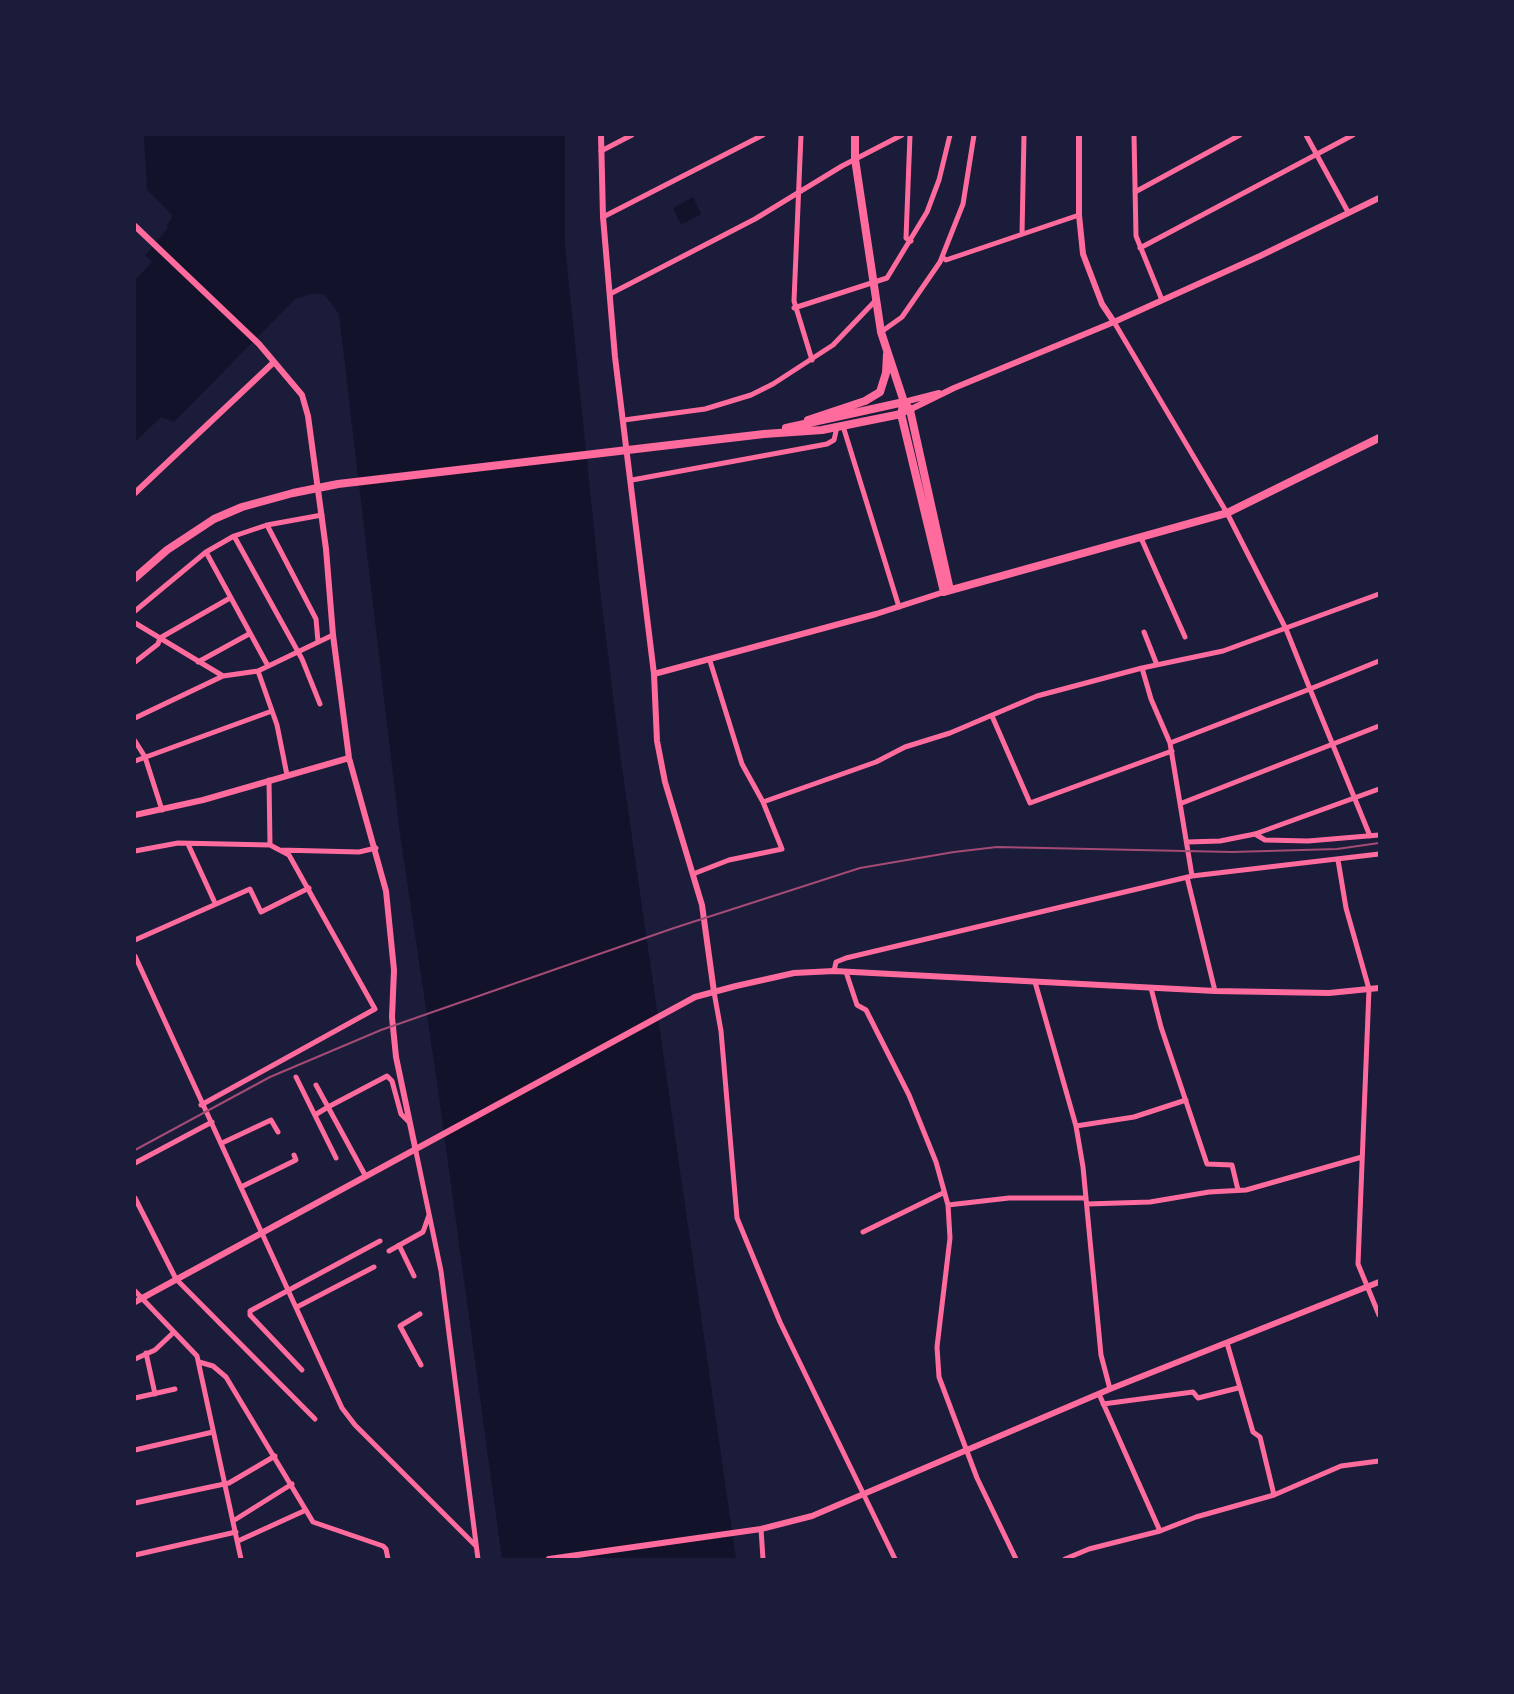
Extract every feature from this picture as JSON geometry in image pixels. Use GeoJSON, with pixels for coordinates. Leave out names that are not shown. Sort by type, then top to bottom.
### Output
{"type":"FeatureCollection","features":[{"type":"Feature","properties":{"kind":"main road"},"geometry":{"type":"LineString","coordinates":[[855,135],[855,159],[881,332],[904,402],[910,410],[947,591]]}},
{"type":"Feature","properties":{"kind":"main road"},"geometry":{"type":"LineString","coordinates":[[796,426],[824,413],[865,401],[880,392],[886,374],[888,348]]}},
{"type":"Feature","properties":{"kind":"main road"},"geometry":{"type":"LineString","coordinates":[[904,402],[901,414],[947,591]]}},
{"type":"Feature","properties":{"kind":"main road"},"geometry":{"type":"LineString","coordinates":[[764,434],[904,402]]}},
{"type":"Feature","properties":{"kind":"main road"},"geometry":{"type":"LineString","coordinates":[[135,578],[167,550],[214,519],[242,507],[293,493],[338,484],[840,427],[901,414]]}},
{"type":"Feature","properties":{"kind":"main road"},"geometry":{"type":"LineString","coordinates":[[947,591],[1227,513],[1379,438]]}},
{"type":"Feature","properties":{"kind":"street"},"geometry":{"type":"LineString","coordinates":[[601,135],[603,217],[610,294],[654,674],[660,762],[702,905],[708,938],[721,1031],[737,1218],[780,1322],[895,1559]]}},
{"type":"Feature","properties":{"kind":"street"},"geometry":{"type":"LineString","coordinates":[[601,151],[632,135]]}},
{"type":"Feature","properties":{"kind":"street"},"geometry":{"type":"LineString","coordinates":[[603,217],[763,135]]}},
{"type":"Feature","properties":{"kind":"street"},"geometry":{"type":"LineString","coordinates":[[801,135],[794,308],[812,360]]}},
{"type":"Feature","properties":{"kind":"street"},"geometry":{"type":"LineString","coordinates":[[610,294],[755,219],[855,159],[902,135]]}},
{"type":"Feature","properties":{"kind":"street"},"geometry":{"type":"LineString","coordinates":[[910,135],[906,238],[911,241]]}},
{"type":"Feature","properties":{"kind":"street"},"geometry":{"type":"LineString","coordinates":[[794,308],[887,278],[911,241],[931,201],[950,135]]}},
{"type":"Feature","properties":{"kind":"street"},"geometry":{"type":"LineString","coordinates":[[881,332],[902,317],[942,257],[963,204],[974,135]]}},
{"type":"Feature","properties":{"kind":"street"},"geometry":{"type":"LineString","coordinates":[[1022,234],[1024,135]]}},
{"type":"Feature","properties":{"kind":"street"},"geometry":{"type":"LineString","coordinates":[[1079,135],[1079,215],[1083,254],[1102,304],[1227,513],[1286,629],[1370,836]]}},
{"type":"Feature","properties":{"kind":"street"},"geometry":{"type":"LineString","coordinates":[[1133,135],[1136,236],[1162,300]]}},
{"type":"Feature","properties":{"kind":"street"},"geometry":{"type":"LineString","coordinates":[[1135,192],[1240,135]]}},
{"type":"Feature","properties":{"kind":"street"},"geometry":{"type":"LineString","coordinates":[[1306,135],[1348,212]]}},
{"type":"Feature","properties":{"kind":"street"},"geometry":{"type":"LineString","coordinates":[[1140,248],[1353,135]]}},
{"type":"Feature","properties":{"kind":"street"},"geometry":{"type":"LineString","coordinates":[[901,414],[954,388],[1114,322],[1260,256],[1379,198]]}},
{"type":"Feature","properties":{"kind":"street"},"geometry":{"type":"LineString","coordinates":[[942,257],[946,260],[1079,215]]}},
{"type":"Feature","properties":{"kind":"street"},"geometry":{"type":"LineString","coordinates":[[135,226],[153,240],[259,344],[302,395],[308,416],[322,515],[333,635],[349,758],[376,848],[386,891],[392,959],[392,1017],[396,1057],[429,1213],[453,1348],[478,1559]]}},
{"type":"Feature","properties":{"kind":"street"},"geometry":{"type":"LineString","coordinates":[[624,420],[681,414],[729,403],[773,384],[812,360],[841,338],[877,298]]}},
{"type":"Feature","properties":{"kind":"street"},"geometry":{"type":"LineString","coordinates":[[135,493],[274,362]]}},
{"type":"Feature","properties":{"kind":"street"},"geometry":{"type":"LineString","coordinates":[[904,402],[954,388]]}},
{"type":"Feature","properties":{"kind":"street"},"geometry":{"type":"LineString","coordinates":[[632,480],[827,444],[834,440],[840,427]]}},
{"type":"Feature","properties":{"kind":"street"},"geometry":{"type":"LineString","coordinates":[[840,427],[899,607]]}},
{"type":"Feature","properties":{"kind":"street"},"geometry":{"type":"LineString","coordinates":[[135,611],[206,552],[234,536],[267,525],[322,515]]}},
{"type":"Feature","properties":{"kind":"street"},"geometry":{"type":"LineString","coordinates":[[267,525],[316,618],[318,642]]}},
{"type":"Feature","properties":{"kind":"street"},"geometry":{"type":"LineString","coordinates":[[234,536],[297,652],[320,704]]}},
{"type":"Feature","properties":{"kind":"street"},"geometry":{"type":"LineString","coordinates":[[1142,538],[1185,637]]}},
{"type":"Feature","properties":{"kind":"street"},"geometry":{"type":"LineString","coordinates":[[206,552],[268,666]]}},
{"type":"Feature","properties":{"kind":"street"},"geometry":{"type":"LineString","coordinates":[[654,674],[710,661],[947,591]]}},
{"type":"Feature","properties":{"kind":"street"},"geometry":{"type":"LineString","coordinates":[[763,802],[992,716],[1037,696],[1142,668],[1223,651],[1379,594]]}},
{"type":"Feature","properties":{"kind":"street"},"geometry":{"type":"LineString","coordinates":[[135,662],[158,644],[160,638],[230,598]]}},
{"type":"Feature","properties":{"kind":"street"},"geometry":{"type":"LineString","coordinates":[[135,623],[223,676]]}},
{"type":"Feature","properties":{"kind":"street"},"geometry":{"type":"LineString","coordinates":[[1144,632],[1157,665]]}},
{"type":"Feature","properties":{"kind":"street"},"geometry":{"type":"LineString","coordinates":[[198,662],[249,634]]}},
{"type":"Feature","properties":{"kind":"street"},"geometry":{"type":"LineString","coordinates":[[135,718],[223,676],[258,671],[333,635]]}},
{"type":"Feature","properties":{"kind":"street"},"geometry":{"type":"LineString","coordinates":[[693,874],[729,860],[782,849],[763,802],[742,764],[710,661]]}},
{"type":"Feature","properties":{"kind":"street"},"geometry":{"type":"LineString","coordinates":[[1170,743],[1379,661]]}},
{"type":"Feature","properties":{"kind":"street"},"geometry":{"type":"LineString","coordinates":[[1142,668],[1151,699],[1172,751],[1182,803],[1190,876],[1215,991]]}},
{"type":"Feature","properties":{"kind":"street"},"geometry":{"type":"LineString","coordinates":[[258,671],[277,725],[287,775]]}},
{"type":"Feature","properties":{"kind":"street"},"geometry":{"type":"LineString","coordinates":[[135,761],[272,711]]}},
{"type":"Feature","properties":{"kind":"street"},"geometry":{"type":"LineString","coordinates":[[992,716],[1030,802],[1172,751]]}},
{"type":"Feature","properties":{"kind":"street"},"geometry":{"type":"LineString","coordinates":[[1182,803],[1379,726]]}},
{"type":"Feature","properties":{"kind":"street"},"geometry":{"type":"LineString","coordinates":[[135,741],[146,757],[162,810]]}},
{"type":"Feature","properties":{"kind":"street"},"geometry":{"type":"LineString","coordinates":[[135,815],[162,810],[349,758]]}},
{"type":"Feature","properties":{"kind":"street"},"geometry":{"type":"LineString","coordinates":[[269,780],[270,845]]}},
{"type":"Feature","properties":{"kind":"street"},"geometry":{"type":"LineString","coordinates":[[1187,842],[1220,841],[1256,834],[1379,789]]}},
{"type":"Feature","properties":{"kind":"street"},"geometry":{"type":"LineString","coordinates":[[1256,834],[1265,840],[1296,841],[1379,835]]}},
{"type":"Feature","properties":{"kind":"street"},"geometry":{"type":"LineString","coordinates":[[188,844],[215,903]]}},
{"type":"Feature","properties":{"kind":"street"},"geometry":{"type":"LineString","coordinates":[[135,851],[188,844],[270,845],[280,850],[296,863],[375,1009],[201,1105]]}},
{"type":"Feature","properties":{"kind":"street"},"geometry":{"type":"LineString","coordinates":[[280,850],[359,852],[376,848]]}},
{"type":"Feature","properties":{"kind":"street"},"geometry":{"type":"LineString","coordinates":[[834,971],[836,962],[846,958],[1190,876],[1379,854]]}},
{"type":"Feature","properties":{"kind":"street"},"geometry":{"type":"LineString","coordinates":[[1338,860],[1346,908],[1369,989],[1358,1264],[1379,1315]]}},
{"type":"Feature","properties":{"kind":"street"},"geometry":{"type":"LineString","coordinates":[[135,940],[250,889],[261,912],[309,888]]}},
{"type":"Feature","properties":{"kind":"street"},"geometry":{"type":"LineString","coordinates":[[135,956],[201,1105],[222,1143],[342,1407],[355,1425],[476,1545]]}},
{"type":"Feature","properties":{"kind":"street"},"geometry":{"type":"LineString","coordinates":[[135,1302],[415,1147],[695,997],[714,992],[794,973],[834,971],[1215,991],[1329,993],[1379,988]]}},
{"type":"Feature","properties":{"kind":"street"},"geometry":{"type":"LineString","coordinates":[[846,972],[857,1005],[866,1010],[909,1095],[936,1162],[948,1205],[950,1238],[937,1347],[939,1377],[977,1478],[1016,1559]]}},
{"type":"Feature","properties":{"kind":"street"},"geometry":{"type":"LineString","coordinates":[[1035,982],[1076,1126],[1087,1201],[1101,1355],[1110,1389]]}},
{"type":"Feature","properties":{"kind":"street"},"geometry":{"type":"LineString","coordinates":[[1151,988],[1161,1027],[1207,1164],[1232,1164],[1238,1190]]}},
{"type":"Feature","properties":{"kind":"street"},"geometry":{"type":"LineString","coordinates":[[315,1115],[387,1076],[392,1081],[401,1114],[410,1123]]}},
{"type":"Feature","properties":{"kind":"street"},"geometry":{"type":"LineString","coordinates":[[296,1077],[336,1158]]}},
{"type":"Feature","properties":{"kind":"street"},"geometry":{"type":"LineString","coordinates":[[316,1085],[365,1175]]}},
{"type":"Feature","properties":{"kind":"street"},"geometry":{"type":"LineString","coordinates":[[1076,1126],[1134,1117],[1186,1100]]}},
{"type":"Feature","properties":{"kind":"street"},"geometry":{"type":"LineString","coordinates":[[222,1143],[271,1120],[278,1132]]}},
{"type":"Feature","properties":{"kind":"street"},"geometry":{"type":"LineString","coordinates":[[135,1162],[212,1122]]}},
{"type":"Feature","properties":{"kind":"street"},"geometry":{"type":"LineString","coordinates":[[241,1186],[296,1160],[294,1155]]}},
{"type":"Feature","properties":{"kind":"street"},"geometry":{"type":"LineString","coordinates":[[948,1205],[1009,1198],[1150,1202],[1209,1192],[1238,1190],[1293,1178],[1362,1157]]}},
{"type":"Feature","properties":{"kind":"street"},"geometry":{"type":"LineString","coordinates":[[862,1232],[943,1193]]}},
{"type":"Feature","properties":{"kind":"street"},"geometry":{"type":"LineString","coordinates":[[135,1198],[176,1279],[315,1419]]}},
{"type":"Feature","properties":{"kind":"street"},"geometry":{"type":"LineString","coordinates":[[389,1251],[423,1232],[429,1213]]}},
{"type":"Feature","properties":{"kind":"street"},"geometry":{"type":"LineString","coordinates":[[303,1370],[250,1315],[250,1311],[380,1240]]}},
{"type":"Feature","properties":{"kind":"street"},"geometry":{"type":"LineString","coordinates":[[399,1245],[414,1276]]}},
{"type":"Feature","properties":{"kind":"street"},"geometry":{"type":"LineString","coordinates":[[297,1307],[374,1267]]}},
{"type":"Feature","properties":{"kind":"street"},"geometry":{"type":"LineString","coordinates":[[549,1559],[758,1529],[812,1516],[863,1492],[1110,1389],[1379,1282]]}},
{"type":"Feature","properties":{"kind":"street"},"geometry":{"type":"LineString","coordinates":[[135,1291],[197,1356],[241,1559]]}},
{"type":"Feature","properties":{"kind":"street"},"geometry":{"type":"LineString","coordinates":[[420,1314],[400,1326],[421,1365]]}},
{"type":"Feature","properties":{"kind":"street"},"geometry":{"type":"LineString","coordinates":[[135,1359],[155,1350],[174,1332]]}},
{"type":"Feature","properties":{"kind":"street"},"geometry":{"type":"LineString","coordinates":[[1227,1343],[1238,1388],[1253,1432],[1260,1437],[1274,1495]]}},
{"type":"Feature","properties":{"kind":"street"},"geometry":{"type":"LineString","coordinates":[[146,1353],[154,1394]]}},
{"type":"Feature","properties":{"kind":"street"},"geometry":{"type":"LineString","coordinates":[[199,1362],[213,1366],[226,1377],[313,1521],[383,1546],[386,1548],[388,1559]]}},
{"type":"Feature","properties":{"kind":"street"},"geometry":{"type":"LineString","coordinates":[[1103,1404],[1193,1392],[1198,1398],[1238,1388]]}},
{"type":"Feature","properties":{"kind":"street"},"geometry":{"type":"LineString","coordinates":[[135,1398],[175,1389]]}},
{"type":"Feature","properties":{"kind":"street"},"geometry":{"type":"LineString","coordinates":[[1099,1394],[1160,1531]]}},
{"type":"Feature","properties":{"kind":"street"},"geometry":{"type":"LineString","coordinates":[[135,1450],[213,1432]]}},
{"type":"Feature","properties":{"kind":"street"},"geometry":{"type":"LineString","coordinates":[[135,1503],[225,1484],[274,1456]]}},
{"type":"Feature","properties":{"kind":"street"},"geometry":{"type":"LineString","coordinates":[[1065,1559],[1089,1549],[1160,1531],[1196,1517],[1274,1495],[1341,1466],[1379,1461]]}},
{"type":"Feature","properties":{"kind":"street"},"geometry":{"type":"LineString","coordinates":[[233,1521],[292,1484]]}},
{"type":"Feature","properties":{"kind":"street"},"geometry":{"type":"LineString","coordinates":[[237,1541],[306,1510]]}},
{"type":"Feature","properties":{"kind":"street"},"geometry":{"type":"LineString","coordinates":[[758,1529],[763,1559]]}},
{"type":"Feature","properties":{"kind":"street"},"geometry":{"type":"LineString","coordinates":[[135,1555],[236,1532]]}},
{"type":"Feature","properties":{"kind":"shaded area"},"geometry":{"type":"Polygon","coordinates":[[[144,135],[565,135],[565,246],[601,598],[621,761],[736,1559],[502,1559],[437,1082],[400,834],[339,314],[325,295],[314,293],[295,299],[174,422],[161,417],[135,442],[135,280],[152,262],[145,255],[168,228],[166,226],[172,215],[147,190],[144,135]]]}},
{"type":"Feature","properties":{"kind":"shaded area"},"geometry":{"type":"Polygon","coordinates":[[[693,197],[701,214],[681,225],[673,208],[693,197]]]}},
{"type":"Feature","properties":{"kind":"railway"},"geometry":{"type":"LineString","coordinates":[[135,1150],[270,1077],[381,1030],[674,928],[860,868],[997,847],[1232,852],[1337,849],[1379,843]]}}]}
